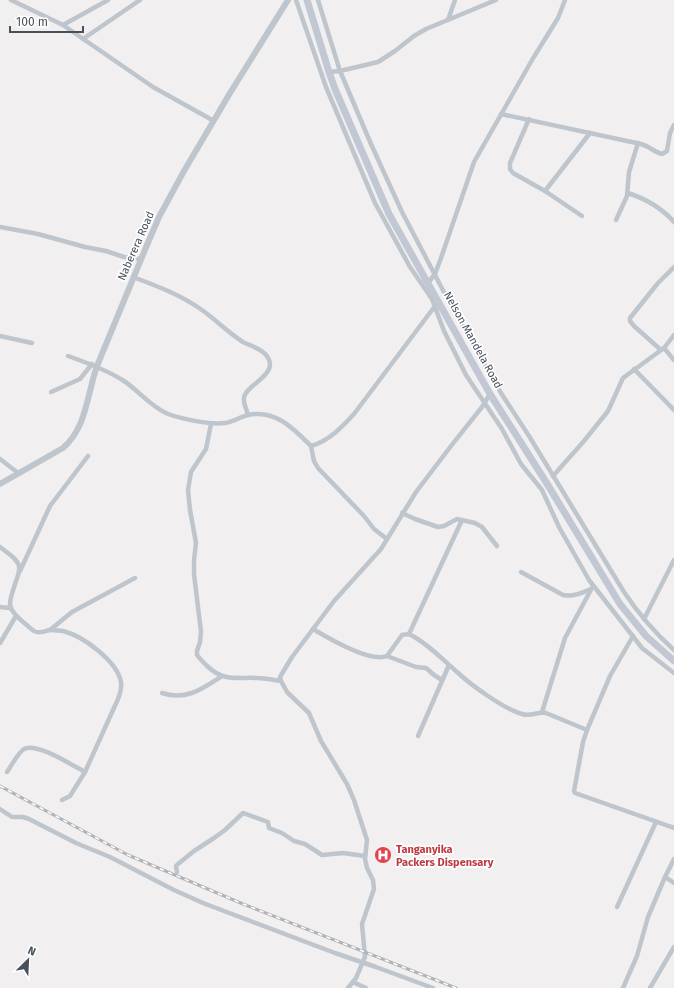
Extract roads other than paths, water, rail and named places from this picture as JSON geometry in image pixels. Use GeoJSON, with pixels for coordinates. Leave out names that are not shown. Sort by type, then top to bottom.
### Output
{"type":"FeatureCollection","features":[{"type":"Feature","properties":{"kind":"main road","name":"Nelson Mandela Road"},"geometry":{"type":"LineString","coordinates":[[307,0],[329,72],[389,214],[490,394],[620,604],[646,636],[674,660]]}},
{"type":"Feature","properties":{"kind":"street"},"geometry":{"type":"LineString","coordinates":[[11,0],[63,25],[153,87],[214,121]]}},
{"type":"Feature","properties":{"kind":"street"},"geometry":{"type":"LineString","coordinates":[[63,25],[108,0]]}},
{"type":"Feature","properties":{"kind":"street"},"geometry":{"type":"LineString","coordinates":[[83,39],[140,0]]}},
{"type":"Feature","properties":{"kind":"street","name":"Naberera Road"},"geometry":{"type":"LineString","coordinates":[[0,484],[52,455],[69,442],[81,424],[86,409],[95,365],[163,210],[184,171],[288,0]]}},
{"type":"Feature","properties":{"kind":"street"},"geometry":{"type":"LineString","coordinates":[[296,0],[326,87],[375,203],[410,267],[430,296],[458,361],[484,404],[502,429],[521,464],[542,490],[559,527],[592,588],[647,652],[674,673]]}},
{"type":"Feature","properties":{"kind":"street"},"geometry":{"type":"LineString","coordinates":[[318,0],[340,71],[371,144],[395,198],[435,274],[501,394],[624,592],[644,619],[674,650]]}},
{"type":"Feature","properties":{"kind":"street"},"geometry":{"type":"LineString","coordinates":[[448,20],[455,0]]}},
{"type":"Feature","properties":{"kind":"street"},"geometry":{"type":"LineString","coordinates":[[329,72],[340,71],[378,62],[426,29],[496,0]]}},
{"type":"Feature","properties":{"kind":"street"},"geometry":{"type":"LineString","coordinates":[[428,283],[435,274],[474,162],[532,60],[558,18],[565,0]]}},
{"type":"Feature","properties":{"kind":"street"},"geometry":{"type":"LineString","coordinates":[[501,114],[638,143],[650,147],[659,154],[665,153],[668,147],[670,133],[674,125]]}},
{"type":"Feature","properties":{"kind":"street"},"geometry":{"type":"LineString","coordinates":[[528,119],[509,167],[513,173],[582,216]]}},
{"type":"Feature","properties":{"kind":"street"},"geometry":{"type":"LineString","coordinates":[[544,191],[590,133]]}},
{"type":"Feature","properties":{"kind":"street"},"geometry":{"type":"LineString","coordinates":[[616,220],[628,193],[629,172],[638,143]]}},
{"type":"Feature","properties":{"kind":"street"},"geometry":{"type":"LineString","coordinates":[[628,193],[650,202],[664,212],[674,222]]}},
{"type":"Feature","properties":{"kind":"street"},"geometry":{"type":"LineString","coordinates":[[0,227],[38,234],[124,257],[141,259]]}},
{"type":"Feature","properties":{"kind":"street"},"geometry":{"type":"LineString","coordinates":[[674,267],[658,283],[630,318],[630,321],[634,326],[674,360]]}},
{"type":"Feature","properties":{"kind":"street"},"geometry":{"type":"LineString","coordinates":[[133,276],[170,291],[194,304],[244,342],[261,350],[267,357],[270,364],[268,370],[245,394],[244,398],[248,415]]}},
{"type":"Feature","properties":{"kind":"street"},"geometry":{"type":"LineString","coordinates":[[310,446],[326,440],[344,425],[354,414],[435,306]]}},
{"type":"Feature","properties":{"kind":"street"},"geometry":{"type":"LineString","coordinates":[[0,336],[32,343]]}},
{"type":"Feature","properties":{"kind":"street"},"geometry":{"type":"LineString","coordinates":[[553,476],[608,411],[622,379],[662,349],[674,336]]}},
{"type":"Feature","properties":{"kind":"street"},"geometry":{"type":"LineString","coordinates":[[68,356],[95,365],[123,380],[153,405],[167,414],[211,424],[230,422],[248,415],[261,414],[277,417],[288,424],[310,446],[314,461],[318,468],[364,516],[374,529],[387,539]]}},
{"type":"Feature","properties":{"kind":"street"},"geometry":{"type":"LineString","coordinates":[[51,392],[80,379],[95,365]]}},
{"type":"Feature","properties":{"kind":"street"},"geometry":{"type":"LineString","coordinates":[[634,369],[674,410]]}},
{"type":"Feature","properties":{"kind":"street"},"geometry":{"type":"LineString","coordinates":[[348,988],[353,982],[363,963],[365,954],[362,924],[374,889],[373,880],[367,868],[365,856],[367,840],[352,792],[323,746],[309,712],[287,692],[280,677],[286,666],[334,601],[374,558],[402,513],[432,470],[484,404],[490,394]]}},
{"type":"Feature","properties":{"kind":"street"},"geometry":{"type":"LineString","coordinates":[[211,424],[206,450],[191,474],[188,499],[196,542],[194,574],[201,632],[200,642],[196,653],[208,667],[216,674],[222,676],[281,681]]}},
{"type":"Feature","properties":{"kind":"street"},"geometry":{"type":"LineString","coordinates":[[88,456],[50,506],[19,572],[11,598],[10,608],[16,616],[36,632],[43,632],[50,630],[72,612],[135,578]]}},
{"type":"Feature","properties":{"kind":"street"},"geometry":{"type":"LineString","coordinates":[[0,459],[18,473]]}},
{"type":"Feature","properties":{"kind":"street"},"geometry":{"type":"LineString","coordinates":[[402,513],[438,527],[444,526],[454,520],[462,520],[480,525],[497,546]]}},
{"type":"Feature","properties":{"kind":"street"},"geometry":{"type":"LineString","coordinates":[[409,634],[462,520]]}},
{"type":"Feature","properties":{"kind":"street"},"geometry":{"type":"LineString","coordinates":[[0,547],[16,561],[19,566],[19,572]]}},
{"type":"Feature","properties":{"kind":"street"},"geometry":{"type":"LineString","coordinates":[[644,619],[674,560]]}},
{"type":"Feature","properties":{"kind":"street"},"geometry":{"type":"LineString","coordinates":[[521,572],[567,596],[576,595],[592,588]]}},
{"type":"Feature","properties":{"kind":"street"},"geometry":{"type":"LineString","coordinates":[[542,712],[565,638],[592,588]]}},
{"type":"Feature","properties":{"kind":"street"},"geometry":{"type":"LineString","coordinates":[[0,607],[10,608]]}},
{"type":"Feature","properties":{"kind":"street"},"geometry":{"type":"LineString","coordinates":[[0,643],[16,616]]}},
{"type":"Feature","properties":{"kind":"street"},"geometry":{"type":"LineString","coordinates":[[313,629],[340,644],[360,652],[379,657],[386,656],[398,661],[427,668],[442,680]]}},
{"type":"Feature","properties":{"kind":"street"},"geometry":{"type":"LineString","coordinates":[[50,630],[69,633],[92,645],[110,662],[119,675],[121,681],[121,689],[118,700],[85,772],[70,796],[62,800]]}},
{"type":"Feature","properties":{"kind":"street"},"geometry":{"type":"LineString","coordinates":[[386,656],[402,635],[409,634],[421,641],[461,676],[493,699],[513,710],[528,716],[542,712],[587,730]]}},
{"type":"Feature","properties":{"kind":"street"},"geometry":{"type":"LineString","coordinates":[[633,636],[610,676],[587,730],[583,742],[574,792],[674,828]]}},
{"type":"Feature","properties":{"kind":"street"},"geometry":{"type":"LineString","coordinates":[[418,736],[449,665]]}},
{"type":"Feature","properties":{"kind":"street"},"geometry":{"type":"LineString","coordinates":[[162,692],[176,696],[191,694],[222,676]]}},
{"type":"Feature","properties":{"kind":"street"},"geometry":{"type":"LineString","coordinates":[[7,772],[21,752],[32,747],[85,772]]}},
{"type":"Feature","properties":{"kind":"street"},"geometry":{"type":"LineString","coordinates":[[0,809],[12,817],[23,817],[29,819],[203,903],[293,938],[433,988]]}},
{"type":"Feature","properties":{"kind":"street"},"geometry":{"type":"LineString","coordinates":[[177,872],[176,866],[178,864],[225,830],[243,813],[268,822],[269,828],[282,833],[294,841],[305,844],[322,855],[343,853],[365,856]]}},
{"type":"Feature","properties":{"kind":"street"},"geometry":{"type":"LineString","coordinates":[[617,907],[656,822]]}},
{"type":"Feature","properties":{"kind":"street"},"geometry":{"type":"LineString","coordinates":[[623,988],[637,956],[648,917],[674,859]]}},
{"type":"Feature","properties":{"kind":"street"},"geometry":{"type":"LineString","coordinates":[[665,877],[674,883]]}},
{"type":"Feature","properties":{"kind":"street"},"geometry":{"type":"LineString","coordinates":[[650,988],[674,947]]}},
{"type":"Feature","properties":{"kind":"street"},"geometry":{"type":"LineString","coordinates":[[353,982],[366,988]]}},
{"type":"Feature","properties":{"kind":"railway"},"geometry":{"type":"LineString","coordinates":[[0,786],[128,855],[243,904],[456,988]]}},
{"type":"Feature","properties":{"kind":"place","name":"Tanganyika Packers Dispensary"},"geometry":{"type":"Point","coordinates":[383,855]}}]}
